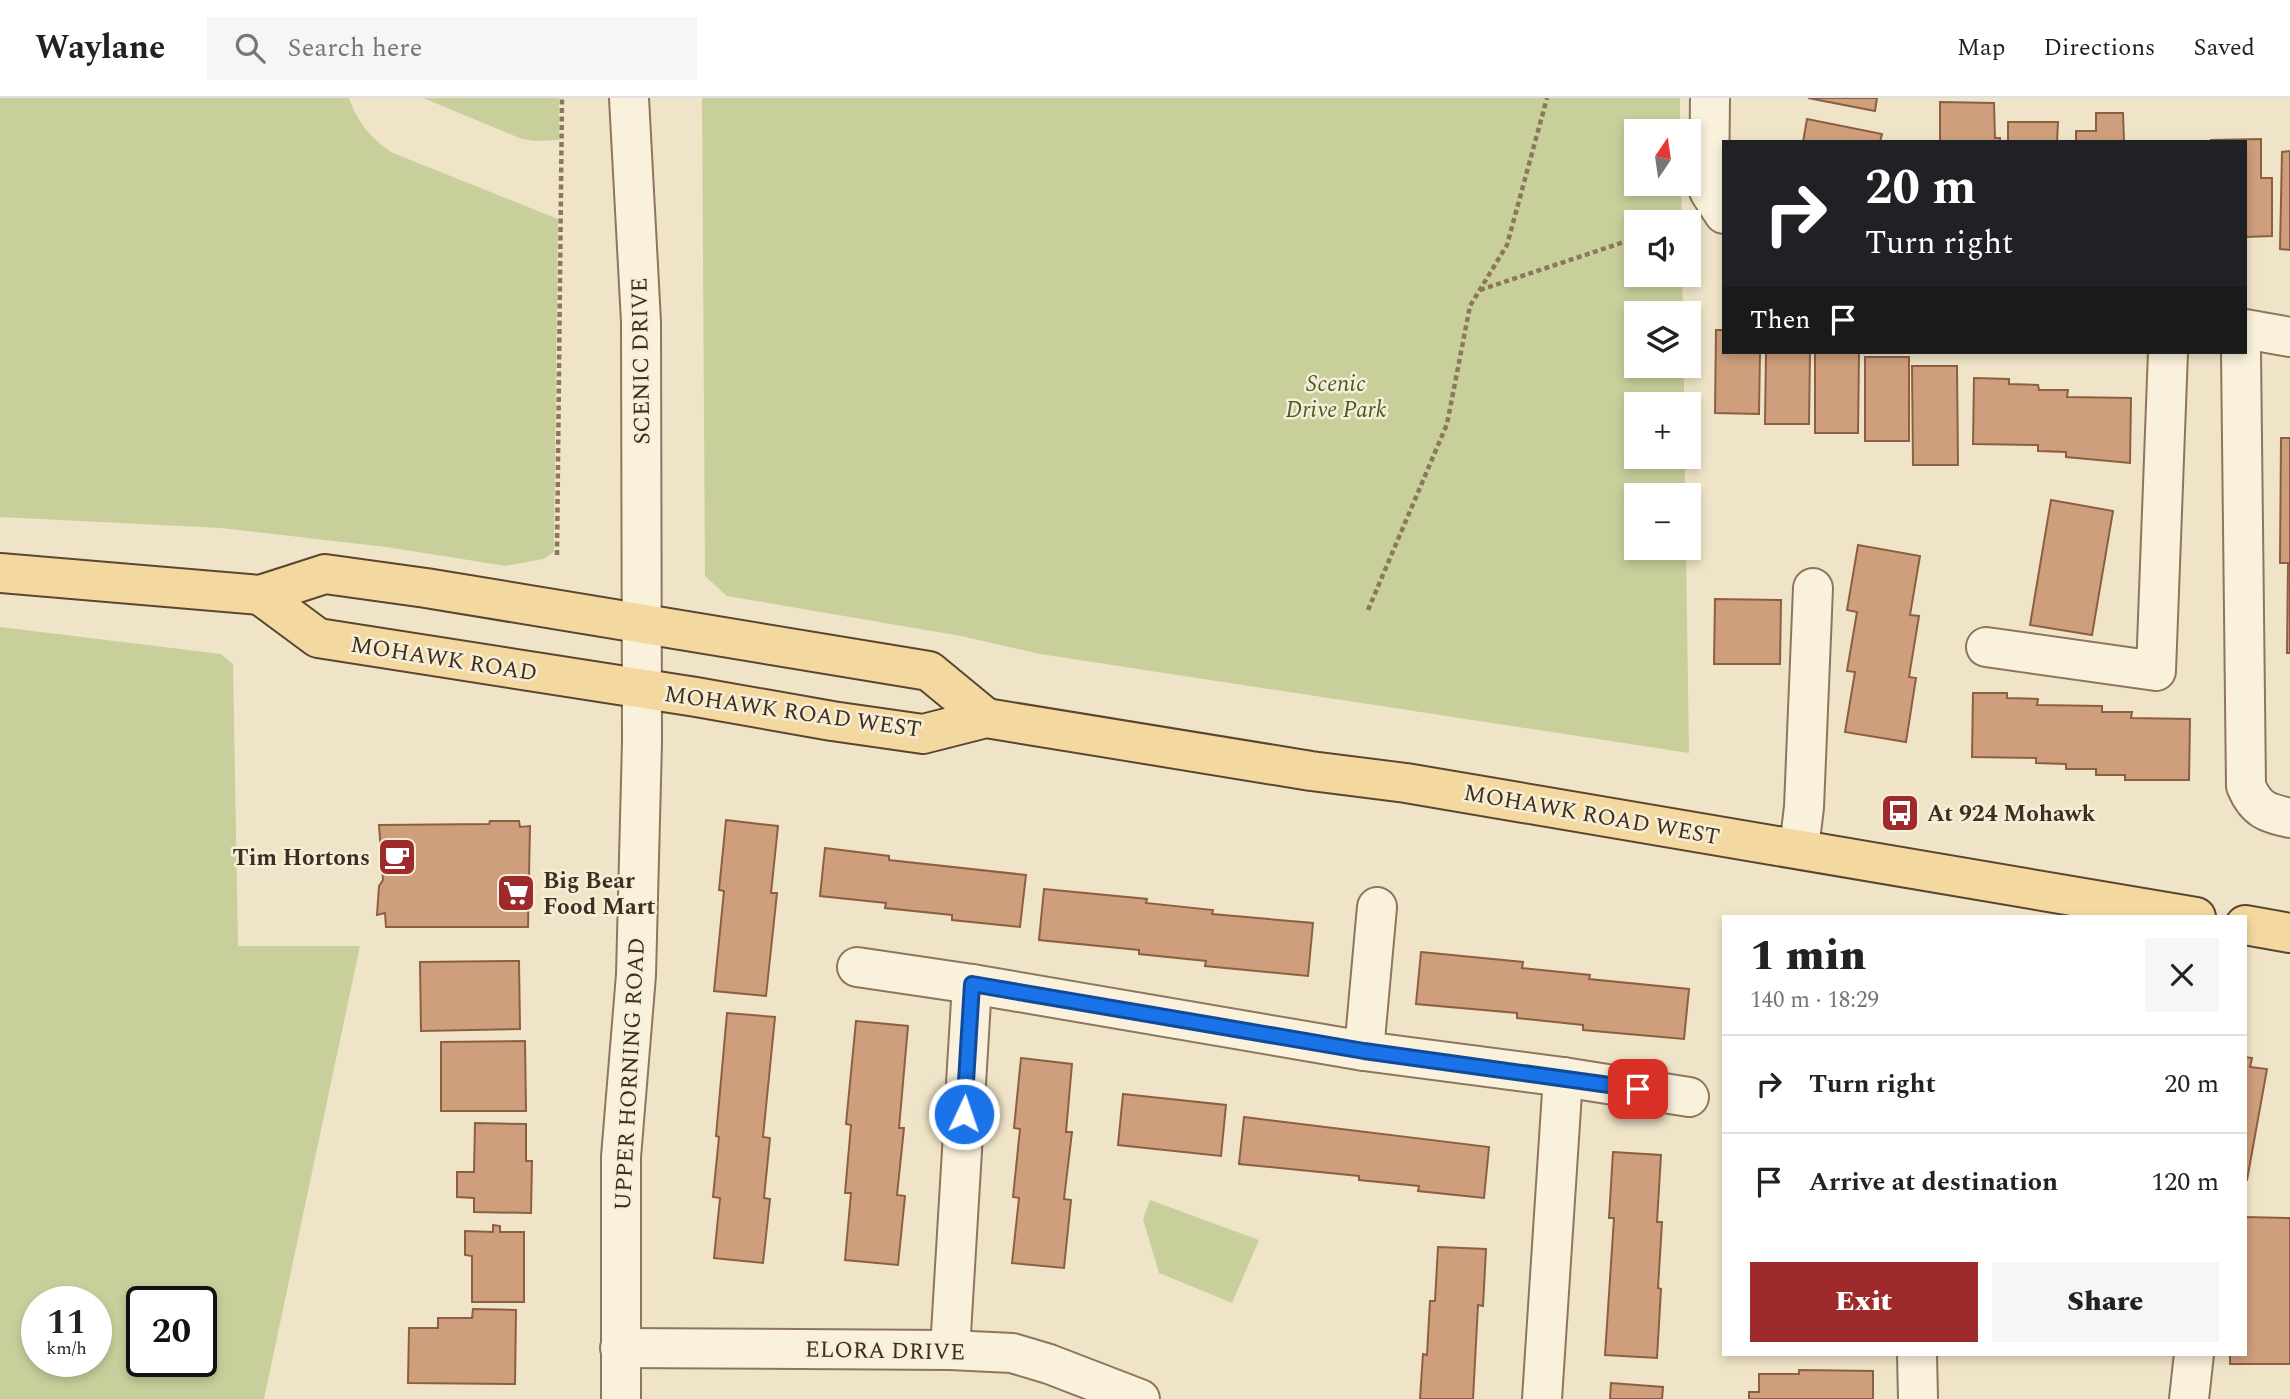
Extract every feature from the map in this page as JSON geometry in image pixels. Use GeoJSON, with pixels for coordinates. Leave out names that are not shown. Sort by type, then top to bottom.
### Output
{"type":"FeatureCollection","features":[{"type":"Feature","properties":{"kind":"main road"},"geometry":{"type":"LineString","coordinates":[[0,573],[260,595],[325,575],[426,588],[929,671],[986,718]]}},
{"type":"Feature","properties":{"kind":"main road","name":"MOHAWK ROAD"},"geometry":{"type":"LineString","coordinates":[[260,595],[318,638],[641,689]]}},
{"type":"Feature","properties":{"kind":"main road","name":"MOHAWK ROAD WEST"},"geometry":{"type":"LineString","coordinates":[[641,689],[923,734],[986,718],[1311,771],[1406,783],[2184,915]]}},
{"type":"Feature","properties":{"kind":"main road"},"geometry":{"type":"LineString","coordinates":[[2247,925],[2290,933]]}},
{"type":"Feature","properties":{"kind":"street","name":"SCENIC DRIVE"},"geometry":{"type":"LineString","coordinates":[[629,98],[641,322],[641,623]]}},
{"type":"Feature","properties":{"kind":"street"},"geometry":{"type":"LineString","coordinates":[[1710,98],[1709,191],[1722,212]]}},
{"type":"Feature","properties":{"kind":"street"},"geometry":{"type":"LineString","coordinates":[[2247,329],[2290,337]]}},
{"type":"Feature","properties":{"kind":"street"},"geometry":{"type":"LineString","coordinates":[[1986,647],[2156,671],[2168,354]]}},
{"type":"Feature","properties":{"kind":"street"},"geometry":{"type":"LineString","coordinates":[[2241,354],[2246,786],[2253,802],[2261,809],[2290,818]]}},
{"type":"Feature","properties":{"kind":"street"},"geometry":{"type":"LineString","coordinates":[[1799,849],[1804,807],[1813,588]]}},
{"type":"Feature","properties":{"kind":"street","name":"UPPER HORNING ROAD"},"geometry":{"type":"LineString","coordinates":[[621,1399],[621,1157],[636,975],[641,623]]}},
{"type":"Feature","properties":{"kind":"street"},"geometry":{"type":"LineString","coordinates":[[1364,1051],[1377,907]]}},
{"type":"Feature","properties":{"kind":"street"},"geometry":{"type":"LineString","coordinates":[[857,967],[1364,1051],[1563,1077],[1689,1097]]}},
{"type":"Feature","properties":{"kind":"street"},"geometry":{"type":"LineString","coordinates":[[950,1350],[972,984]]}},
{"type":"Feature","properties":{"kind":"street"},"geometry":{"type":"LineString","coordinates":[[1542,1399],[1563,1077]]}},
{"type":"Feature","properties":{"kind":"street","name":"ELORA DRIVE"},"geometry":{"type":"LineString","coordinates":[[620,1348],[950,1350],[1012,1353],[1049,1364],[1140,1399]]}},
{"type":"Feature","properties":{"kind":"street"},"geometry":{"type":"LineString","coordinates":[[1917,1356],[1918,1399]]}},
{"type":"Feature","properties":{"kind":"street"},"geometry":{"type":"LineString","coordinates":[[2189,1399],[2194,1356]]}},
{"type":"Feature","properties":{"kind":"path"},"geometry":{"type":"LineString","coordinates":[[557,555],[562,98]]}},
{"type":"Feature","properties":{"kind":"path"},"geometry":{"type":"LineString","coordinates":[[1368,610],[1447,425],[1470,306],[1507,244],[1547,98]]}},
{"type":"Feature","properties":{"kind":"path"},"geometry":{"type":"LineString","coordinates":[[1479,290],[1624,242]]}},
{"type":"Feature","properties":{"kind":"green space"},"geometry":{"type":"Polygon","coordinates":[[[0,98],[349,98],[366,130],[393,153],[558,219],[554,552],[543,559],[506,566],[386,547],[221,528],[0,517],[0,98]]]}},
{"type":"Feature","properties":{"kind":"green space"},"geometry":{"type":"Polygon","coordinates":[[[423,98],[559,98],[559,140],[522,139],[423,98]]]}},
{"type":"Feature","properties":{"kind":"green space","name":"Scenic Drive Park"},"geometry":{"type":"Polygon","coordinates":[[[702,98],[1680,98],[1680,119],[1624,119],[1624,196],[1681,196],[1682,210],[1624,210],[1624,287],[1682,287],[1683,301],[1624,301],[1624,378],[1684,378],[1684,392],[1624,392],[1624,469],[1685,469],[1685,483],[1624,483],[1624,560],[1686,560],[1689,753],[1040,654],[961,636],[727,596],[705,576],[702,98]]]}},
{"type":"Feature","properties":{"kind":"green space"},"geometry":{"type":"Polygon","coordinates":[[[0,627],[221,654],[233,664],[238,946],[360,946],[264,1399],[0,1399],[0,627]]]}},
{"type":"Feature","properties":{"kind":"green space"},"geometry":{"type":"Polygon","coordinates":[[[1150,1200],[1259,1240],[1232,1303],[1159,1273],[1143,1219],[1150,1200]]]}},
{"type":"Feature","properties":{"kind":"building"},"geometry":{"type":"Polygon","coordinates":[[[1808,98],[1877,98],[1875,111],[1808,98]]]}},
{"type":"Feature","properties":{"kind":"building"},"geometry":{"type":"Polygon","coordinates":[[[1940,102],[1994,103],[1995,138],[2000,140],[1940,140],[1940,102]]]}},
{"type":"Feature","properties":{"kind":"building"},"geometry":{"type":"Polygon","coordinates":[[[2096,113],[2123,113],[2124,140],[2076,140],[2076,131],[2096,131],[2096,113]]]}},
{"type":"Feature","properties":{"kind":"building"},"geometry":{"type":"Polygon","coordinates":[[[1807,119],[1882,134],[1880,140],[1803,140],[1807,119]]]}},
{"type":"Feature","properties":{"kind":"building"},"geometry":{"type":"Polygon","coordinates":[[[2008,122],[2058,122],[2057,140],[2008,140],[2008,122]]]}},
{"type":"Feature","properties":{"kind":"building"},"geometry":{"type":"Polygon","coordinates":[[[2261,139],[2261,178],[2272,178],[2272,236],[2247,237],[2247,140],[2211,140],[2261,139]]]}},
{"type":"Feature","properties":{"kind":"building"},"geometry":{"type":"Polygon","coordinates":[[[2290,151],[2290,250],[2280,249],[2282,152],[2290,151]]]}},
{"type":"Feature","properties":{"kind":"building"},"geometry":{"type":"Polygon","coordinates":[[[1716,330],[1722,330],[1722,354],[1760,354],[1759,414],[1715,413],[1716,330]]]}},
{"type":"Feature","properties":{"kind":"building"},"geometry":{"type":"Polygon","coordinates":[[[1766,354],[1810,354],[1809,424],[1765,424],[1766,354]]]}},
{"type":"Feature","properties":{"kind":"building"},"geometry":{"type":"Polygon","coordinates":[[[1815,354],[1859,354],[1858,433],[1815,433],[1815,354]]]}},
{"type":"Feature","properties":{"kind":"building"},"geometry":{"type":"Polygon","coordinates":[[[1865,357],[1909,357],[1909,441],[1865,441],[1865,357]]]}},
{"type":"Feature","properties":{"kind":"building"},"geometry":{"type":"Polygon","coordinates":[[[1912,366],[1957,366],[1958,465],[1913,465],[1912,366]]]}},
{"type":"Feature","properties":{"kind":"building"},"geometry":{"type":"Polygon","coordinates":[[[1974,378],[2009,379],[2009,384],[2038,385],[2039,390],[2068,390],[2067,397],[2131,398],[2130,463],[2066,457],[2066,452],[2038,451],[2038,445],[1973,444],[1974,378]]]}},
{"type":"Feature","properties":{"kind":"building"},"geometry":{"type":"Polygon","coordinates":[[[2281,438],[2290,438],[2290,653],[2287,653],[2288,563],[2280,563],[2281,438]]]}},
{"type":"Feature","properties":{"kind":"building"},"geometry":{"type":"Polygon","coordinates":[[[2051,500],[2113,511],[2092,635],[2030,625],[2051,500]]]}},
{"type":"Feature","properties":{"kind":"building"},"geometry":{"type":"Polygon","coordinates":[[[1858,545],[1920,556],[1910,615],[1919,616],[1909,677],[1916,678],[1906,742],[1845,732],[1855,672],[1847,671],[1857,612],[1847,610],[1858,545]]]}},
{"type":"Feature","properties":{"kind":"building"},"geometry":{"type":"Polygon","coordinates":[[[1715,599],[1781,600],[1780,664],[1714,664],[1715,599]]]}},
{"type":"Feature","properties":{"kind":"building"},"geometry":{"type":"Polygon","coordinates":[[[1973,693],[2007,693],[2007,698],[2038,699],[2037,705],[2102,706],[2102,712],[2132,712],[2131,718],[2190,719],[2189,780],[2125,780],[2125,775],[2096,775],[2096,769],[2066,769],[2066,764],[2036,763],[2036,758],[1972,757],[1973,693]]]}},
{"type":"Feature","properties":{"kind":"building"},"geometry":{"type":"Polygon","coordinates":[[[726,820],[778,826],[771,893],[777,893],[766,996],[714,991],[724,891],[719,890],[726,820]]]}},
{"type":"Feature","properties":{"kind":"building"},"geometry":{"type":"Polygon","coordinates":[[[490,821],[519,821],[520,827],[530,826],[528,927],[386,927],[385,913],[377,915],[379,886],[383,880],[379,825],[489,824],[490,821]]]}},
{"type":"Feature","properties":{"kind":"building"},"geometry":{"type":"Polygon","coordinates":[[[825,848],[889,856],[889,860],[1026,875],[1020,927],[952,920],[952,915],[885,908],[886,903],[820,896],[825,848]]]}},
{"type":"Feature","properties":{"kind":"building"},"geometry":{"type":"Polygon","coordinates":[[[1044,889],[1147,899],[1146,903],[1213,910],[1212,914],[1313,923],[1308,976],[1205,966],[1206,961],[1139,954],[1139,950],[1039,940],[1044,889]]]}},
{"type":"Feature","properties":{"kind":"building"},"geometry":{"type":"Polygon","coordinates":[[[1421,952],[1523,962],[1522,968],[1590,975],[1589,979],[1689,989],[1684,1039],[1583,1030],[1583,1025],[1517,1018],[1517,1013],[1416,1004],[1421,952]]]}},
{"type":"Feature","properties":{"kind":"building"},"geometry":{"type":"Polygon","coordinates":[[[519,961],[520,1029],[421,1031],[420,962],[519,961]]]}},
{"type":"Feature","properties":{"kind":"building"},"geometry":{"type":"Polygon","coordinates":[[[727,1013],[775,1017],[763,1137],[770,1138],[764,1198],[770,1199],[763,1263],[714,1258],[720,1198],[713,1197],[719,1137],[716,1136],[727,1013]]]}},
{"type":"Feature","properties":{"kind":"building"},"geometry":{"type":"Polygon","coordinates":[[[856,1021],[908,1026],[899,1128],[904,1128],[897,1195],[905,1196],[898,1265],[845,1260],[851,1193],[845,1193],[851,1125],[846,1124],[856,1021]]]}},
{"type":"Feature","properties":{"kind":"building"},"geometry":{"type":"Polygon","coordinates":[[[525,1041],[526,1111],[441,1111],[441,1042],[525,1041]]]}},
{"type":"Feature","properties":{"kind":"building"},"geometry":{"type":"Polygon","coordinates":[[[2247,1057],[2252,1058],[2250,1067],[2267,1069],[2247,1180],[2247,1057]]]}},
{"type":"Feature","properties":{"kind":"building"},"geometry":{"type":"Polygon","coordinates":[[[1021,1058],[1072,1064],[1066,1132],[1072,1132],[1064,1199],[1071,1200],[1064,1268],[1012,1263],[1019,1198],[1013,1197],[1020,1129],[1014,1128],[1021,1058]]]}},
{"type":"Feature","properties":{"kind":"building"},"geometry":{"type":"Polygon","coordinates":[[[1123,1094],[1226,1105],[1221,1156],[1118,1145],[1123,1094]]]}},
{"type":"Feature","properties":{"kind":"building"},"geometry":{"type":"Polygon","coordinates":[[[1244,1117],[1489,1147],[1484,1198],[1418,1191],[1419,1186],[1359,1180],[1359,1176],[1239,1164],[1244,1117]]]}},
{"type":"Feature","properties":{"kind":"building"},"geometry":{"type":"Polygon","coordinates":[[[475,1123],[526,1124],[526,1161],[532,1161],[531,1213],[474,1212],[474,1198],[457,1197],[457,1172],[474,1172],[475,1123]]]}},
{"type":"Feature","properties":{"kind":"building"},"geometry":{"type":"Polygon","coordinates":[[[1613,1152],[1661,1155],[1657,1222],[1662,1222],[1657,1358],[1605,1355],[1614,1218],[1609,1218],[1613,1152]]]}},
{"type":"Feature","properties":{"kind":"building"},"geometry":{"type":"Polygon","coordinates":[[[2247,1217],[2290,1218],[2290,1364],[2230,1364],[2230,1356],[2247,1356],[2247,1217]]]}},
{"type":"Feature","properties":{"kind":"building"},"geometry":{"type":"Polygon","coordinates":[[[493,1225],[500,1226],[500,1232],[524,1232],[524,1302],[472,1302],[472,1256],[465,1255],[465,1231],[493,1232],[493,1225]]]}},
{"type":"Feature","properties":{"kind":"building"},"geometry":{"type":"Polygon","coordinates":[[[1438,1247],[1486,1249],[1483,1306],[1478,1305],[1473,1399],[1420,1399],[1423,1354],[1427,1355],[1430,1301],[1435,1301],[1438,1247]]]}},
{"type":"Feature","properties":{"kind":"building"},"geometry":{"type":"Polygon","coordinates":[[[473,1309],[516,1310],[515,1384],[408,1383],[409,1328],[438,1328],[438,1318],[472,1318],[473,1309]]]}},
{"type":"Feature","properties":{"kind":"building"},"geometry":{"type":"Polygon","coordinates":[[[1799,1370],[1873,1371],[1873,1399],[1749,1399],[1749,1392],[1759,1392],[1759,1374],[1799,1374],[1799,1370]]]}},
{"type":"Feature","properties":{"kind":"building"},"geometry":{"type":"Polygon","coordinates":[[[1611,1383],[1663,1387],[1662,1399],[1610,1399],[1611,1383]]]}},
{"type":"Feature","properties":{"kind":"place","name":"At 924 Mohawk"},"geometry":{"type":"Point","coordinates":[1900,813]}},
{"type":"Feature","properties":{"kind":"place","name":"Tim Hortons"},"geometry":{"type":"Point","coordinates":[397,857]}},
{"type":"Feature","properties":{"kind":"place","name":"Big Bear Food Mart"},"geometry":{"type":"Point","coordinates":[516,893]}},
{"type":"Feature","properties":{"kind":"route"},"geometry":{"type":"LineString","coordinates":[[964,1114],[972,984],[1364,1051],[1638,1089]]}}]}
